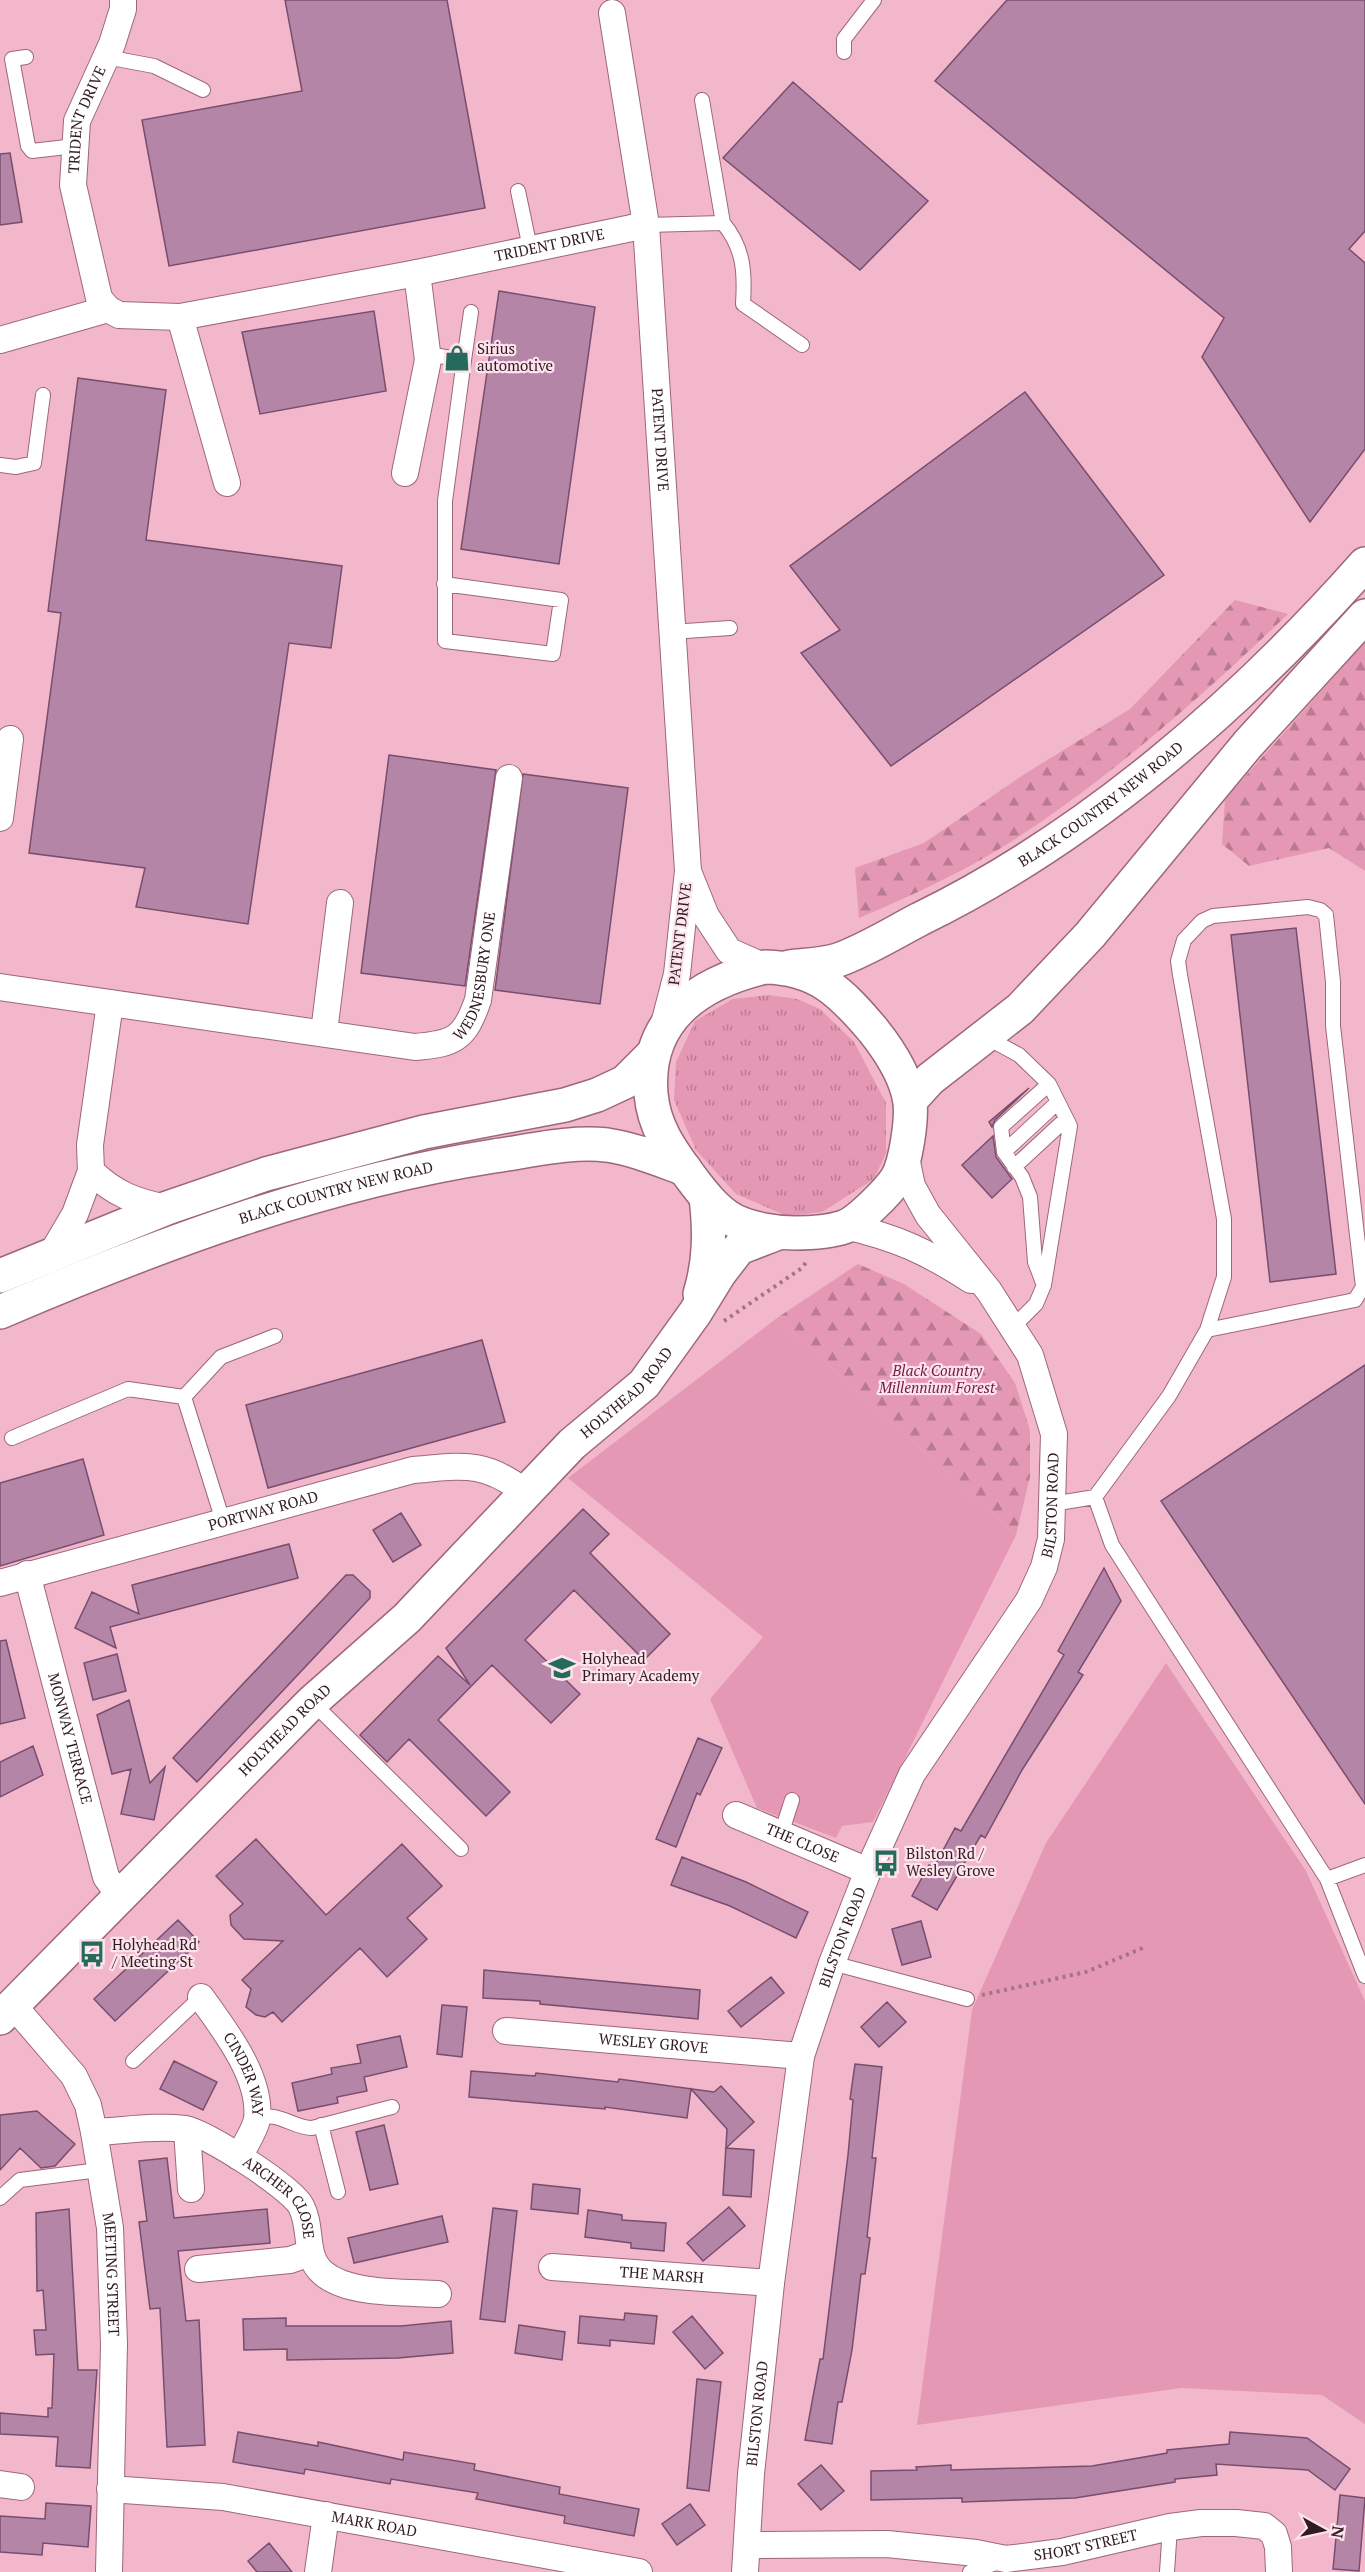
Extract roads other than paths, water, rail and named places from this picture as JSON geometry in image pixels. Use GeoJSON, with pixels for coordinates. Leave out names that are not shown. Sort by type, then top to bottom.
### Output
{"type":"FeatureCollection","features":[{"type":"Feature","properties":{"kind":"main road","name":"BLACK COUNTRY NEW ROAD"},"geometry":{"type":"LineString","coordinates":[[657,1043],[682,1006],[704,989],[734,974],[837,960],[954,902],[1053,843],[1122,793],[1258,676],[1312,624],[1365,564]]}},
{"type":"Feature","properties":{"kind":"main road"},"geometry":{"type":"LineString","coordinates":[[910,1101],[930,1079],[982,1035],[1020,1008],[1090,935],[1248,744],[1365,616]]}},
{"type":"Feature","properties":{"kind":"main road"},"geometry":{"type":"LineString","coordinates":[[657,1043],[650,1076],[657,1126],[706,1197],[733,1220],[778,1233],[810,1233],[838,1228],[863,1214],[897,1177],[905,1149],[910,1101],[897,1065],[847,998],[829,984],[776,968]]}},
{"type":"Feature","properties":{"kind":"main road"},"geometry":{"type":"LineString","coordinates":[[0,1276],[167,1208],[266,1174],[424,1132],[565,1106],[597,1095],[624,1082],[657,1043]]}},
{"type":"Feature","properties":{"kind":"main road","name":"BLACK COUNTRY NEW ROAD"},"geometry":{"type":"LineString","coordinates":[[0,1312],[193,1234],[294,1202],[432,1166],[555,1147],[606,1145],[640,1153],[685,1169]]}},
{"type":"Feature","properties":{"kind":"main road"},"geometry":{"type":"LineString","coordinates":[[696,1326],[711,1232],[706,1197]]}},
{"type":"Feature","properties":{"kind":"main road","name":"HOLYHEAD ROAD"},"geometry":{"type":"LineString","coordinates":[[7,2011],[121,1898],[312,1701],[407,1618],[572,1444],[630,1372],[696,1326],[719,1274],[739,1248],[778,1233]]}},
{"type":"Feature","properties":{"kind":"street","name":"TRIDENT DRIVE"},"geometry":{"type":"LineString","coordinates":[[123,0],[123,9],[106,57],[77,122],[73,185],[99,298],[108,309],[119,315],[180,317],[417,273],[646,225]]}},
{"type":"Feature","properties":{"kind":"street","name":"PATENT DRIVE"},"geometry":{"type":"LineString","coordinates":[[610,4],[646,225],[688,871],[677,974],[657,1043]]}},
{"type":"Feature","properties":{"kind":"street"},"geometry":{"type":"LineString","coordinates":[[405,473],[427,354],[417,273]]}},
{"type":"Feature","properties":{"kind":"street","name":"TRIDENT DRIVE"},"geometry":{"type":"LineString","coordinates":[[0,340],[108,309]]}},
{"type":"Feature","properties":{"kind":"street"},"geometry":{"type":"LineString","coordinates":[[180,317],[227,483]]}},
{"type":"Feature","properties":{"kind":"street"},"geometry":{"type":"LineString","coordinates":[[0,818],[10,740]]}},
{"type":"Feature","properties":{"kind":"street","name":"WEDNESBURY ONE"},"geometry":{"type":"LineString","coordinates":[[0,987],[416,1047],[443,1045],[460,1036],[471,1021],[478,1000],[509,778]]}},
{"type":"Feature","properties":{"kind":"street","name":"PATENT DRIVE"},"geometry":{"type":"LineString","coordinates":[[688,871],[706,916],[729,951],[776,968]]}},
{"type":"Feature","properties":{"kind":"street"},"geometry":{"type":"LineString","coordinates":[[324,1032],[340,903]]}},
{"type":"Feature","properties":{"kind":"street"},"geometry":{"type":"LineString","coordinates":[[52,1253],[75,1214],[91,1171],[90,1144],[110,1003]]}},
{"type":"Feature","properties":{"kind":"street","name":"BILSTON ROAD"},"geometry":{"type":"LineString","coordinates":[[745,2572],[751,2475],[771,2283],[801,2056],[832,1963],[868,1871],[912,1774],[1029,1600],[1044,1567],[1051,1539],[1054,1434],[1030,1355],[989,1291],[918,1198],[912,1186],[905,1149]]}},
{"type":"Feature","properties":{"kind":"street"},"geometry":{"type":"LineString","coordinates":[[91,1171],[107,1187],[123,1197],[167,1208]]}},
{"type":"Feature","properties":{"kind":"street","name":"BILSTON ROAD"},"geometry":{"type":"LineString","coordinates":[[838,1228],[881,1234],[928,1252],[989,1291]]}},
{"type":"Feature","properties":{"kind":"street","name":"PORTWAY ROAD"},"geometry":{"type":"LineString","coordinates":[[0,1583],[413,1470],[459,1466],[483,1469],[502,1475],[525,1492]]}},
{"type":"Feature","properties":{"kind":"street","name":"MONWAY TERRACE"},"geometry":{"type":"LineString","coordinates":[[27,1574],[106,1877],[121,1898]]}},
{"type":"Feature","properties":{"kind":"street","name":"THE CLOSE"},"geometry":{"type":"LineString","coordinates":[[736,1815],[868,1871]]}},
{"type":"Feature","properties":{"kind":"street","name":"CINDER WAY"},"geometry":{"type":"LineString","coordinates":[[201,1997],[239,2049],[256,2100],[257,2120],[239,2157]]}},
{"type":"Feature","properties":{"kind":"street","name":"MEETING STREET"},"geometry":{"type":"LineString","coordinates":[[7,2011],[74,2076],[88,2105],[94,2132],[110,2228],[113,2321],[109,2572]]}},
{"type":"Feature","properties":{"kind":"street","name":"WESLEY GROVE"},"geometry":{"type":"LineString","coordinates":[[506,2031],[801,2056]]}},
{"type":"Feature","properties":{"kind":"street","name":"ARCHER CLOSE"},"geometry":{"type":"LineString","coordinates":[[94,2132],[164,2128],[187,2130],[239,2157],[282,2185],[300,2203],[309,2222],[311,2260],[323,2274],[343,2283],[367,2289],[438,2294]]}},
{"type":"Feature","properties":{"kind":"street"},"geometry":{"type":"LineString","coordinates":[[187,2130],[191,2189]]}},
{"type":"Feature","properties":{"kind":"street"},"geometry":{"type":"LineString","coordinates":[[198,2269],[290,2260],[310,2253]]}},
{"type":"Feature","properties":{"kind":"street","name":"THE MARSH"},"geometry":{"type":"LineString","coordinates":[[552,2267],[771,2283]]}},
{"type":"Feature","properties":{"kind":"street","name":"MARK ROAD"},"geometry":{"type":"LineString","coordinates":[[110,2489],[223,2497],[639,2572]]}},
{"type":"Feature","properties":{"kind":"street"},"geometry":{"type":"LineString","coordinates":[[318,2572],[326,2515]]}},
{"type":"Feature","properties":{"kind":"street","name":"SHORT STREET"},"geometry":{"type":"LineString","coordinates":[[748,2545],[804,2547],[887,2544],[976,2553],[1006,2559],[1062,2552],[1170,2527],[1201,2523],[1264,2526],[1274,2534],[1278,2547],[1279,2572]]}},
{"type":"Feature","properties":{"kind":"lane"},"geometry":{"type":"LineString","coordinates":[[844,52],[844,39],[874,0]]}},
{"type":"Feature","properties":{"kind":"lane"},"geometry":{"type":"LineString","coordinates":[[26,57],[6,59],[28,146],[32,151],[75,146]]}},
{"type":"Feature","properties":{"kind":"lane"},"geometry":{"type":"LineString","coordinates":[[106,57],[154,66],[203,90]]}},
{"type":"Feature","properties":{"kind":"lane"},"geometry":{"type":"LineString","coordinates":[[702,100],[723,223],[735,237],[745,270],[743,304],[802,345]]}},
{"type":"Feature","properties":{"kind":"lane"},"geometry":{"type":"LineString","coordinates":[[518,191],[530,248]]}},
{"type":"Feature","properties":{"kind":"lane"},"geometry":{"type":"LineString","coordinates":[[646,225],[723,223]]}},
{"type":"Feature","properties":{"kind":"lane"},"geometry":{"type":"LineString","coordinates":[[444,584],[561,600],[553,654],[445,641],[444,584],[445,501],[471,312]]}},
{"type":"Feature","properties":{"kind":"lane"},"geometry":{"type":"LineString","coordinates":[[427,354],[464,360]]}},
{"type":"Feature","properties":{"kind":"lane"},"geometry":{"type":"LineString","coordinates":[[0,465],[16,467],[34,463],[43,395]]}},
{"type":"Feature","properties":{"kind":"lane"},"geometry":{"type":"LineString","coordinates":[[671,632],[730,628]]}},
{"type":"Feature","properties":{"kind":"lane"},"geometry":{"type":"LineString","coordinates":[[1053,1504],[1095,1497],[1169,1396],[1207,1330],[1224,1277],[1226,1239],[1210,1127],[1180,975],[1181,948],[1193,929],[1213,916],[1293,908],[1320,910],[1326,915],[1331,947],[1334,1035],[1363,1287],[1355,1300],[1207,1330]]}},
{"type":"Feature","properties":{"kind":"lane"},"geometry":{"type":"LineString","coordinates":[[982,1035],[1019,1055],[1049,1084],[1070,1126],[1044,1286],[1036,1304],[1012,1328]]}},
{"type":"Feature","properties":{"kind":"lane"},"geometry":{"type":"LineString","coordinates":[[1044,1286],[1035,1262],[1030,1197],[1022,1177],[1004,1152],[1001,1127],[1049,1084]]}},
{"type":"Feature","properties":{"kind":"lane"},"geometry":{"type":"LineString","coordinates":[[1004,1152],[1058,1102]]}},
{"type":"Feature","properties":{"kind":"lane"},"geometry":{"type":"LineString","coordinates":[[1014,1167],[1066,1119]]}},
{"type":"Feature","properties":{"kind":"lane"},"geometry":{"type":"LineString","coordinates":[[184,1397],[221,1357],[275,1336]]}},
{"type":"Feature","properties":{"kind":"lane"},"geometry":{"type":"LineString","coordinates":[[12,1438],[128,1389],[184,1397]]}},
{"type":"Feature","properties":{"kind":"lane"},"geometry":{"type":"LineString","coordinates":[[184,1397],[223,1521]]}},
{"type":"Feature","properties":{"kind":"lane"},"geometry":{"type":"LineString","coordinates":[[1095,1497],[1112,1545],[1328,1879],[1365,1976]]}},
{"type":"Feature","properties":{"kind":"lane"},"geometry":{"type":"LineString","coordinates":[[312,1701],[461,1849]]}},
{"type":"Feature","properties":{"kind":"lane"},"geometry":{"type":"LineString","coordinates":[[781,1834],[792,1800]]}},
{"type":"Feature","properties":{"kind":"lane"},"geometry":{"type":"LineString","coordinates":[[1328,1879],[1365,1865]]}},
{"type":"Feature","properties":{"kind":"lane"},"geometry":{"type":"LineString","coordinates":[[832,1963],[967,1999]]}},
{"type":"Feature","properties":{"kind":"lane"},"geometry":{"type":"LineString","coordinates":[[133,2061],[201,1997]]}},
{"type":"Feature","properties":{"kind":"lane"},"geometry":{"type":"LineString","coordinates":[[257,2120],[265,2115],[303,2128],[392,2107]]}},
{"type":"Feature","properties":{"kind":"lane"},"geometry":{"type":"LineString","coordinates":[[321,2125],[338,2192]]}},
{"type":"Feature","properties":{"kind":"lane"},"geometry":{"type":"LineString","coordinates":[[0,2198],[20,2180],[99,2170]]}},
{"type":"Feature","properties":{"kind":"lane"},"geometry":{"type":"LineString","coordinates":[[1167,2572],[1170,2527]]}},
{"type":"Feature","properties":{"kind":"lane"},"geometry":{"type":"LineString","coordinates":[[970,2572],[1006,2559]]}},
{"type":"Feature","properties":{"kind":"place","name":"Sirius automotive"},"geometry":{"type":"Point","coordinates":[457,358]}},
{"type":"Feature","properties":{"kind":"place","name":"Holyhead Primary Academy"},"geometry":{"type":"Point","coordinates":[562,1668]}},
{"type":"Feature","properties":{"kind":"place","name":"Bilston Rd / Wesley Grove"},"geometry":{"type":"Point","coordinates":[886,1863]}},
{"type":"Feature","properties":{"kind":"place","name":"Holyhead Rd / Meeting St"},"geometry":{"type":"Point","coordinates":[92,1954]}},
{"type":"Feature","properties":{"kind":"park label","name":"Black Country Millennium Forest"},"geometry":{"type":"Point","coordinates":[937,1380]}}]}
